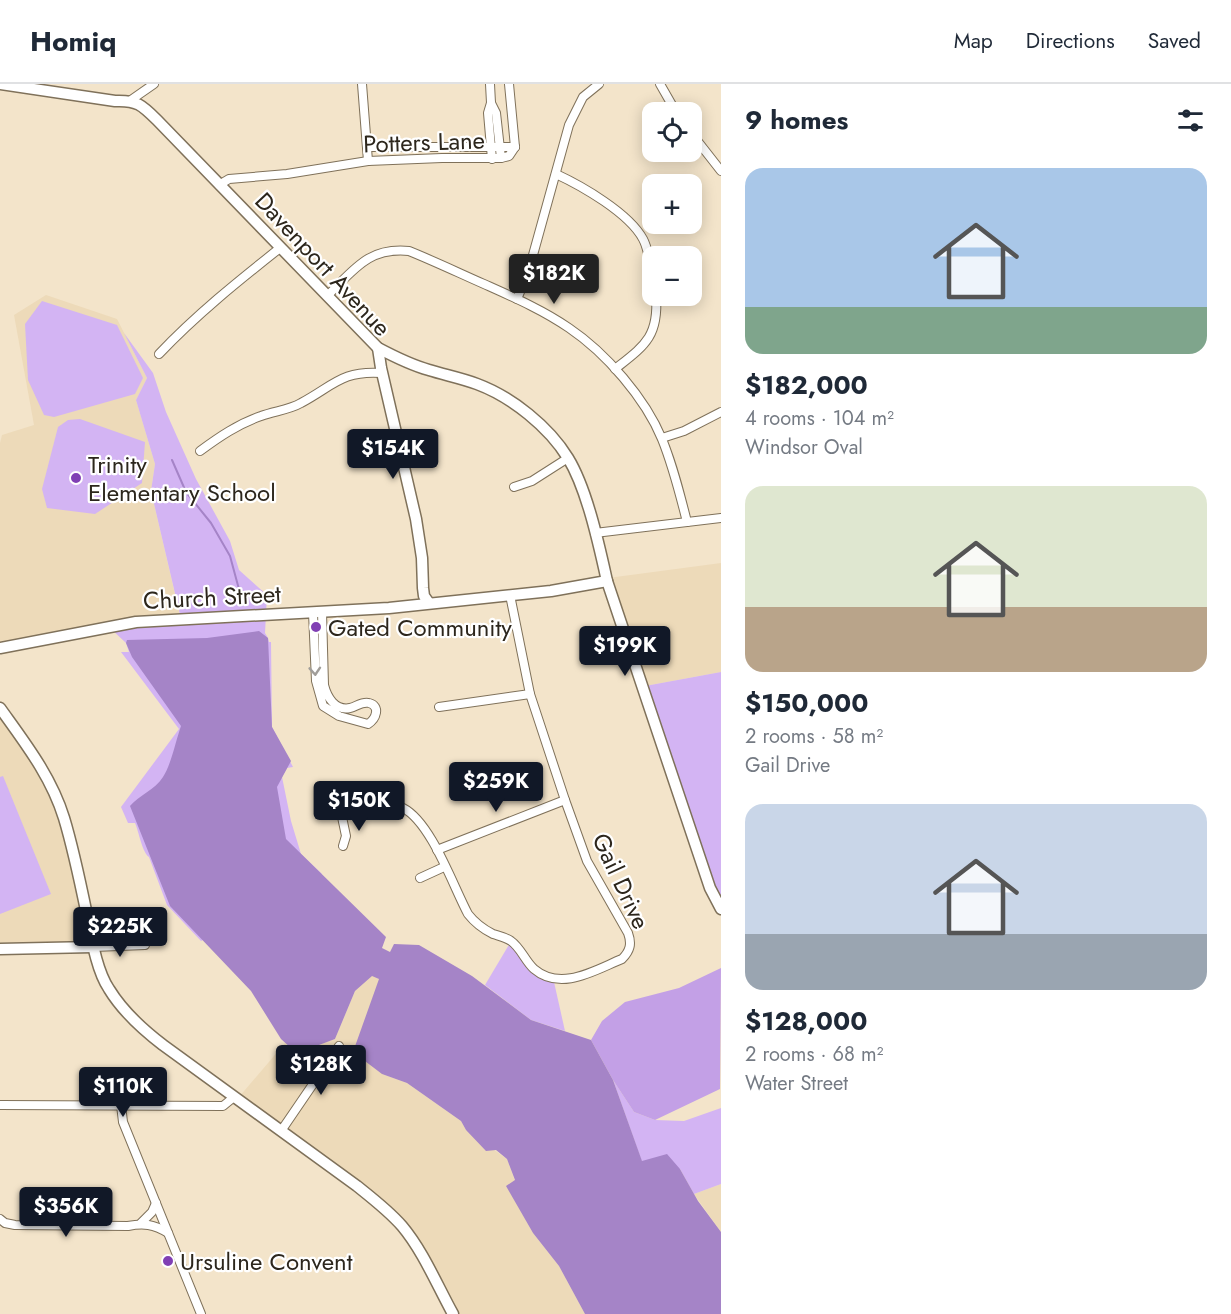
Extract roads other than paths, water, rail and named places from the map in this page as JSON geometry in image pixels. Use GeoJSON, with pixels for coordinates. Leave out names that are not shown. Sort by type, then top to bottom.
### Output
{"type":"FeatureCollection","features":[{"type":"Feature","properties":{"kind":"street"},"geometry":{"type":"LineString","coordinates":[[0,84],[115,101],[131,100],[154,84]]}},
{"type":"Feature","properties":{"kind":"street"},"geometry":{"type":"LineString","coordinates":[[362,84],[368,161]]}},
{"type":"Feature","properties":{"kind":"street"},"geometry":{"type":"LineString","coordinates":[[490,84],[491,103],[488,113],[491,147],[496,159]]}},
{"type":"Feature","properties":{"kind":"street"},"geometry":{"type":"LineString","coordinates":[[509,84],[514,147]]}},
{"type":"Feature","properties":{"kind":"street"},"geometry":{"type":"LineString","coordinates":[[517,299],[528,273],[573,114],[583,97],[599,84]]}},
{"type":"Feature","properties":{"kind":"street"},"geometry":{"type":"LineString","coordinates":[[660,84],[670,102]]}},
{"type":"Feature","properties":{"kind":"street","name":"Davenport Avenue"},"geometry":{"type":"LineString","coordinates":[[131,100],[147,110],[378,348],[416,519],[422,558],[423,588],[429,603]]}},
{"type":"Feature","properties":{"kind":"street"},"geometry":{"type":"LineString","coordinates":[[491,103],[496,113],[500,147],[496,159]]}},
{"type":"Feature","properties":{"kind":"street","name":"Potters Lane"},"geometry":{"type":"LineString","coordinates":[[219,185],[229,179],[286,174],[368,161],[442,158],[496,159],[509,156],[514,147],[367,147]]}},
{"type":"Feature","properties":{"kind":"street"},"geometry":{"type":"LineString","coordinates":[[702,147],[721,171]]}},
{"type":"Feature","properties":{"kind":"street"},"geometry":{"type":"LineString","coordinates":[[556,174],[579,184],[630,223],[643,239],[645,246]]}},
{"type":"Feature","properties":{"kind":"street"},"geometry":{"type":"LineString","coordinates":[[159,354],[219,296],[280,248]]}},
{"type":"Feature","properties":{"kind":"street"},"geometry":{"type":"LineString","coordinates":[[327,296],[370,256],[395,250],[409,251],[517,299],[568,327],[587,341],[615,369],[647,410],[662,438],[677,482],[687,522]]}},
{"type":"Feature","properties":{"kind":"street"},"geometry":{"type":"LineString","coordinates":[[615,369],[649,339],[654,329],[656,306]]}},
{"type":"Feature","properties":{"kind":"street"},"geometry":{"type":"LineString","coordinates":[[378,348],[404,362],[479,385],[502,395],[542,426],[568,458],[585,497],[608,581],[710,888],[721,909]]}},
{"type":"Feature","properties":{"kind":"street"},"geometry":{"type":"LineString","coordinates":[[200,451],[249,420],[300,404],[339,378],[362,373],[382,373]]}},
{"type":"Feature","properties":{"kind":"street"},"geometry":{"type":"LineString","coordinates":[[662,438],[684,431],[721,412]]}},
{"type":"Feature","properties":{"kind":"street"},"geometry":{"type":"LineString","coordinates":[[514,488],[532,482],[568,458]]}},
{"type":"Feature","properties":{"kind":"street"},"geometry":{"type":"LineString","coordinates":[[595,533],[721,518]]}},
{"type":"Feature","properties":{"kind":"street"},"geometry":{"type":"LineString","coordinates":[[429,603],[551,591],[608,581]]}},
{"type":"Feature","properties":{"kind":"street","name":"Gail Drive"},"geometry":{"type":"LineString","coordinates":[[343,846],[346,836],[342,817],[352,808],[393,805],[404,809],[417,819],[437,850],[468,914],[475,923],[493,934],[508,939],[535,970],[546,976],[572,979],[622,959],[630,948],[631,941],[628,933],[586,861],[565,800],[530,694],[510,595]]}},
{"type":"Feature","properties":{"kind":"street","name":"Church Street"},"geometry":{"type":"LineString","coordinates":[[0,648],[136,622],[429,603]]}},
{"type":"Feature","properties":{"kind":"street"},"geometry":{"type":"LineString","coordinates":[[317,612],[327,695],[332,703],[340,707],[350,708],[363,703],[375,706],[376,717],[368,724],[339,716],[323,706],[316,681],[317,612]]}},
{"type":"Feature","properties":{"kind":"street"},"geometry":{"type":"LineString","coordinates":[[439,707],[530,694]]}},
{"type":"Feature","properties":{"kind":"street"},"geometry":{"type":"LineString","coordinates":[[0,708],[34,756],[55,793],[72,845],[93,947],[107,987],[128,1015],[163,1045],[357,1185],[401,1225],[415,1244],[453,1314]]}},
{"type":"Feature","properties":{"kind":"street"},"geometry":{"type":"LineString","coordinates":[[437,850],[565,800]]}},
{"type":"Feature","properties":{"kind":"street"},"geometry":{"type":"LineString","coordinates":[[420,878],[444,867]]}},
{"type":"Feature","properties":{"kind":"street"},"geometry":{"type":"LineString","coordinates":[[0,949],[145,945]]}},
{"type":"Feature","properties":{"kind":"street"},"geometry":{"type":"LineString","coordinates":[[280,1131],[339,1046]]}},
{"type":"Feature","properties":{"kind":"street"},"geometry":{"type":"LineString","coordinates":[[0,1105],[223,1106],[234,1097]]}},
{"type":"Feature","properties":{"kind":"street"},"geometry":{"type":"LineString","coordinates":[[121,1105],[123,1122],[198,1312]]}},
{"type":"Feature","properties":{"kind":"street"},"geometry":{"type":"LineString","coordinates":[[141,1223],[152,1212],[156,1203]]}},
{"type":"Feature","properties":{"kind":"street"},"geometry":{"type":"LineString","coordinates":[[0,1219],[15,1226],[128,1226],[141,1223],[159,1227],[168,1233]]}},
{"type":"Feature","properties":{"kind":"waterway"},"geometry":{"type":"LineString","coordinates":[[172,460],[186,492],[211,523],[230,556],[240,593]]}},
{"type":"Feature","properties":{"kind":"place","name":"Trinity Elementary School"},"geometry":{"type":"Point","coordinates":[76,478]}},
{"type":"Feature","properties":{"kind":"place","name":"Gated Community"},"geometry":{"type":"Point","coordinates":[316,627]}},
{"type":"Feature","properties":{"kind":"place","name":"Ursuline Convent"},"geometry":{"type":"Point","coordinates":[168,1261]}}]}
